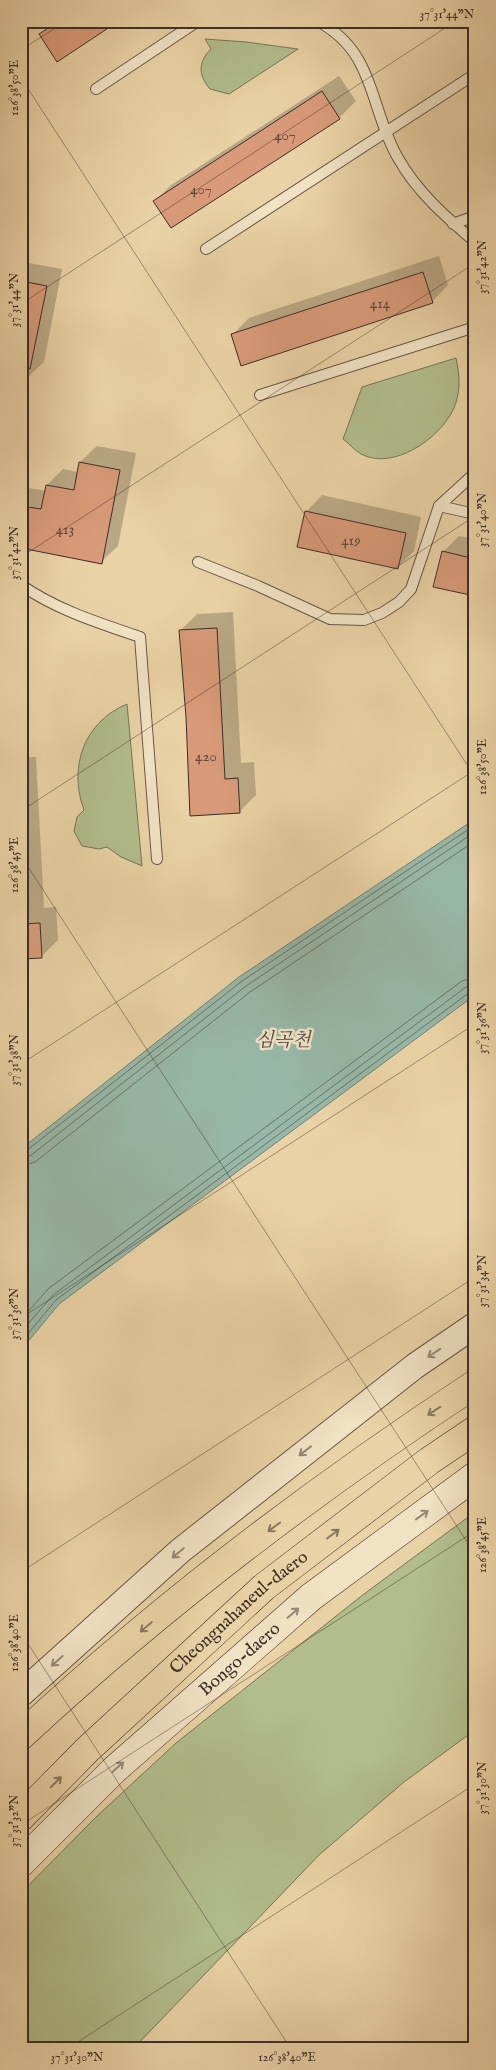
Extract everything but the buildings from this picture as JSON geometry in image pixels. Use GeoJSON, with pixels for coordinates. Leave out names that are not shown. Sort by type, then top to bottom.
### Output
{"type":"FeatureCollection","features":[{"type":"Feature","properties":{"kind":"highway"},"geometry":{"type":"LineString","coordinates":[[21,1736],[59,1701],[206,1577],[400,1434],[475,1384]]}},
{"type":"Feature","properties":{"kind":"highway","name":"Cheongnahaneul-daero"},"geometry":{"type":"LineString","coordinates":[[21,1817],[87,1750],[264,1587],[429,1461],[475,1430]]}},
{"type":"Feature","properties":{"kind":"main road","name":"Bongo-daero"},"geometry":{"type":"LineString","coordinates":[[21,1863],[114,1770],[312,1597],[475,1476]]}},
{"type":"Feature","properties":{"kind":"street"},"geometry":{"type":"LineString","coordinates":[[21,1694],[180,1552],[414,1366],[475,1325]]}},
{"type":"Feature","properties":{"kind":"lane"},"geometry":{"type":"LineString","coordinates":[[96,89],[198,21]]}},
{"type":"Feature","properties":{"kind":"lane"},"geometry":{"type":"LineString","coordinates":[[322,22],[339,34],[356,54],[371,85],[396,156],[410,178],[453,224],[475,242]]}},
{"type":"Feature","properties":{"kind":"lane"},"geometry":{"type":"LineString","coordinates":[[206,249],[475,74]]}},
{"type":"Feature","properties":{"kind":"lane"},"geometry":{"type":"LineString","coordinates":[[453,224],[475,216]]}},
{"type":"Feature","properties":{"kind":"lane"},"geometry":{"type":"LineString","coordinates":[[260,395],[475,327]]}},
{"type":"Feature","properties":{"kind":"lane"},"geometry":{"type":"LineString","coordinates":[[198,562],[258,586],[321,616],[347,621],[364,620],[382,613],[399,602],[410,589],[440,506],[475,473]]}},
{"type":"Feature","properties":{"kind":"lane"},"geometry":{"type":"LineString","coordinates":[[440,506],[475,514]]}},
{"type":"Feature","properties":{"kind":"lane"},"geometry":{"type":"LineString","coordinates":[[21,585],[40,599],[64,610],[140,637],[157,859]]}},
{"type":"Feature","properties":{"kind":"green space"},"geometry":{"type":"Polygon","coordinates":[[[205,39],[298,49],[229,94],[210,89],[203,79],[202,64],[211,49],[205,39]]]}},
{"type":"Feature","properties":{"kind":"green space"},"geometry":{"type":"Polygon","coordinates":[[[456,358],[459,384],[456,404],[446,421],[426,441],[400,455],[374,458],[359,453],[343,439],[362,387],[456,358]]]}},
{"type":"Feature","properties":{"kind":"green space"},"geometry":{"type":"Polygon","coordinates":[[[127,704],[142,866],[121,857],[107,847],[99,849],[82,846],[74,831],[77,817],[84,810],[79,794],[78,778],[79,762],[83,748],[90,734],[100,722],[112,712],[127,704]]]}},
{"type":"Feature","properties":{"kind":"green space"},"geometry":{"type":"Polygon","coordinates":[[[475,1512],[475,1730],[404,1782],[319,1855],[133,2049],[21,2049],[21,1893],[96,1817],[176,1743],[364,1594],[475,1512]]]}},
{"type":"Feature","properties":{"kind":"water","name":"심곡천"},"geometry":{"type":"Polygon","coordinates":[[[475,819],[475,995],[59,1304],[21,1350],[21,1149],[239,977],[475,819]]]}}]}
